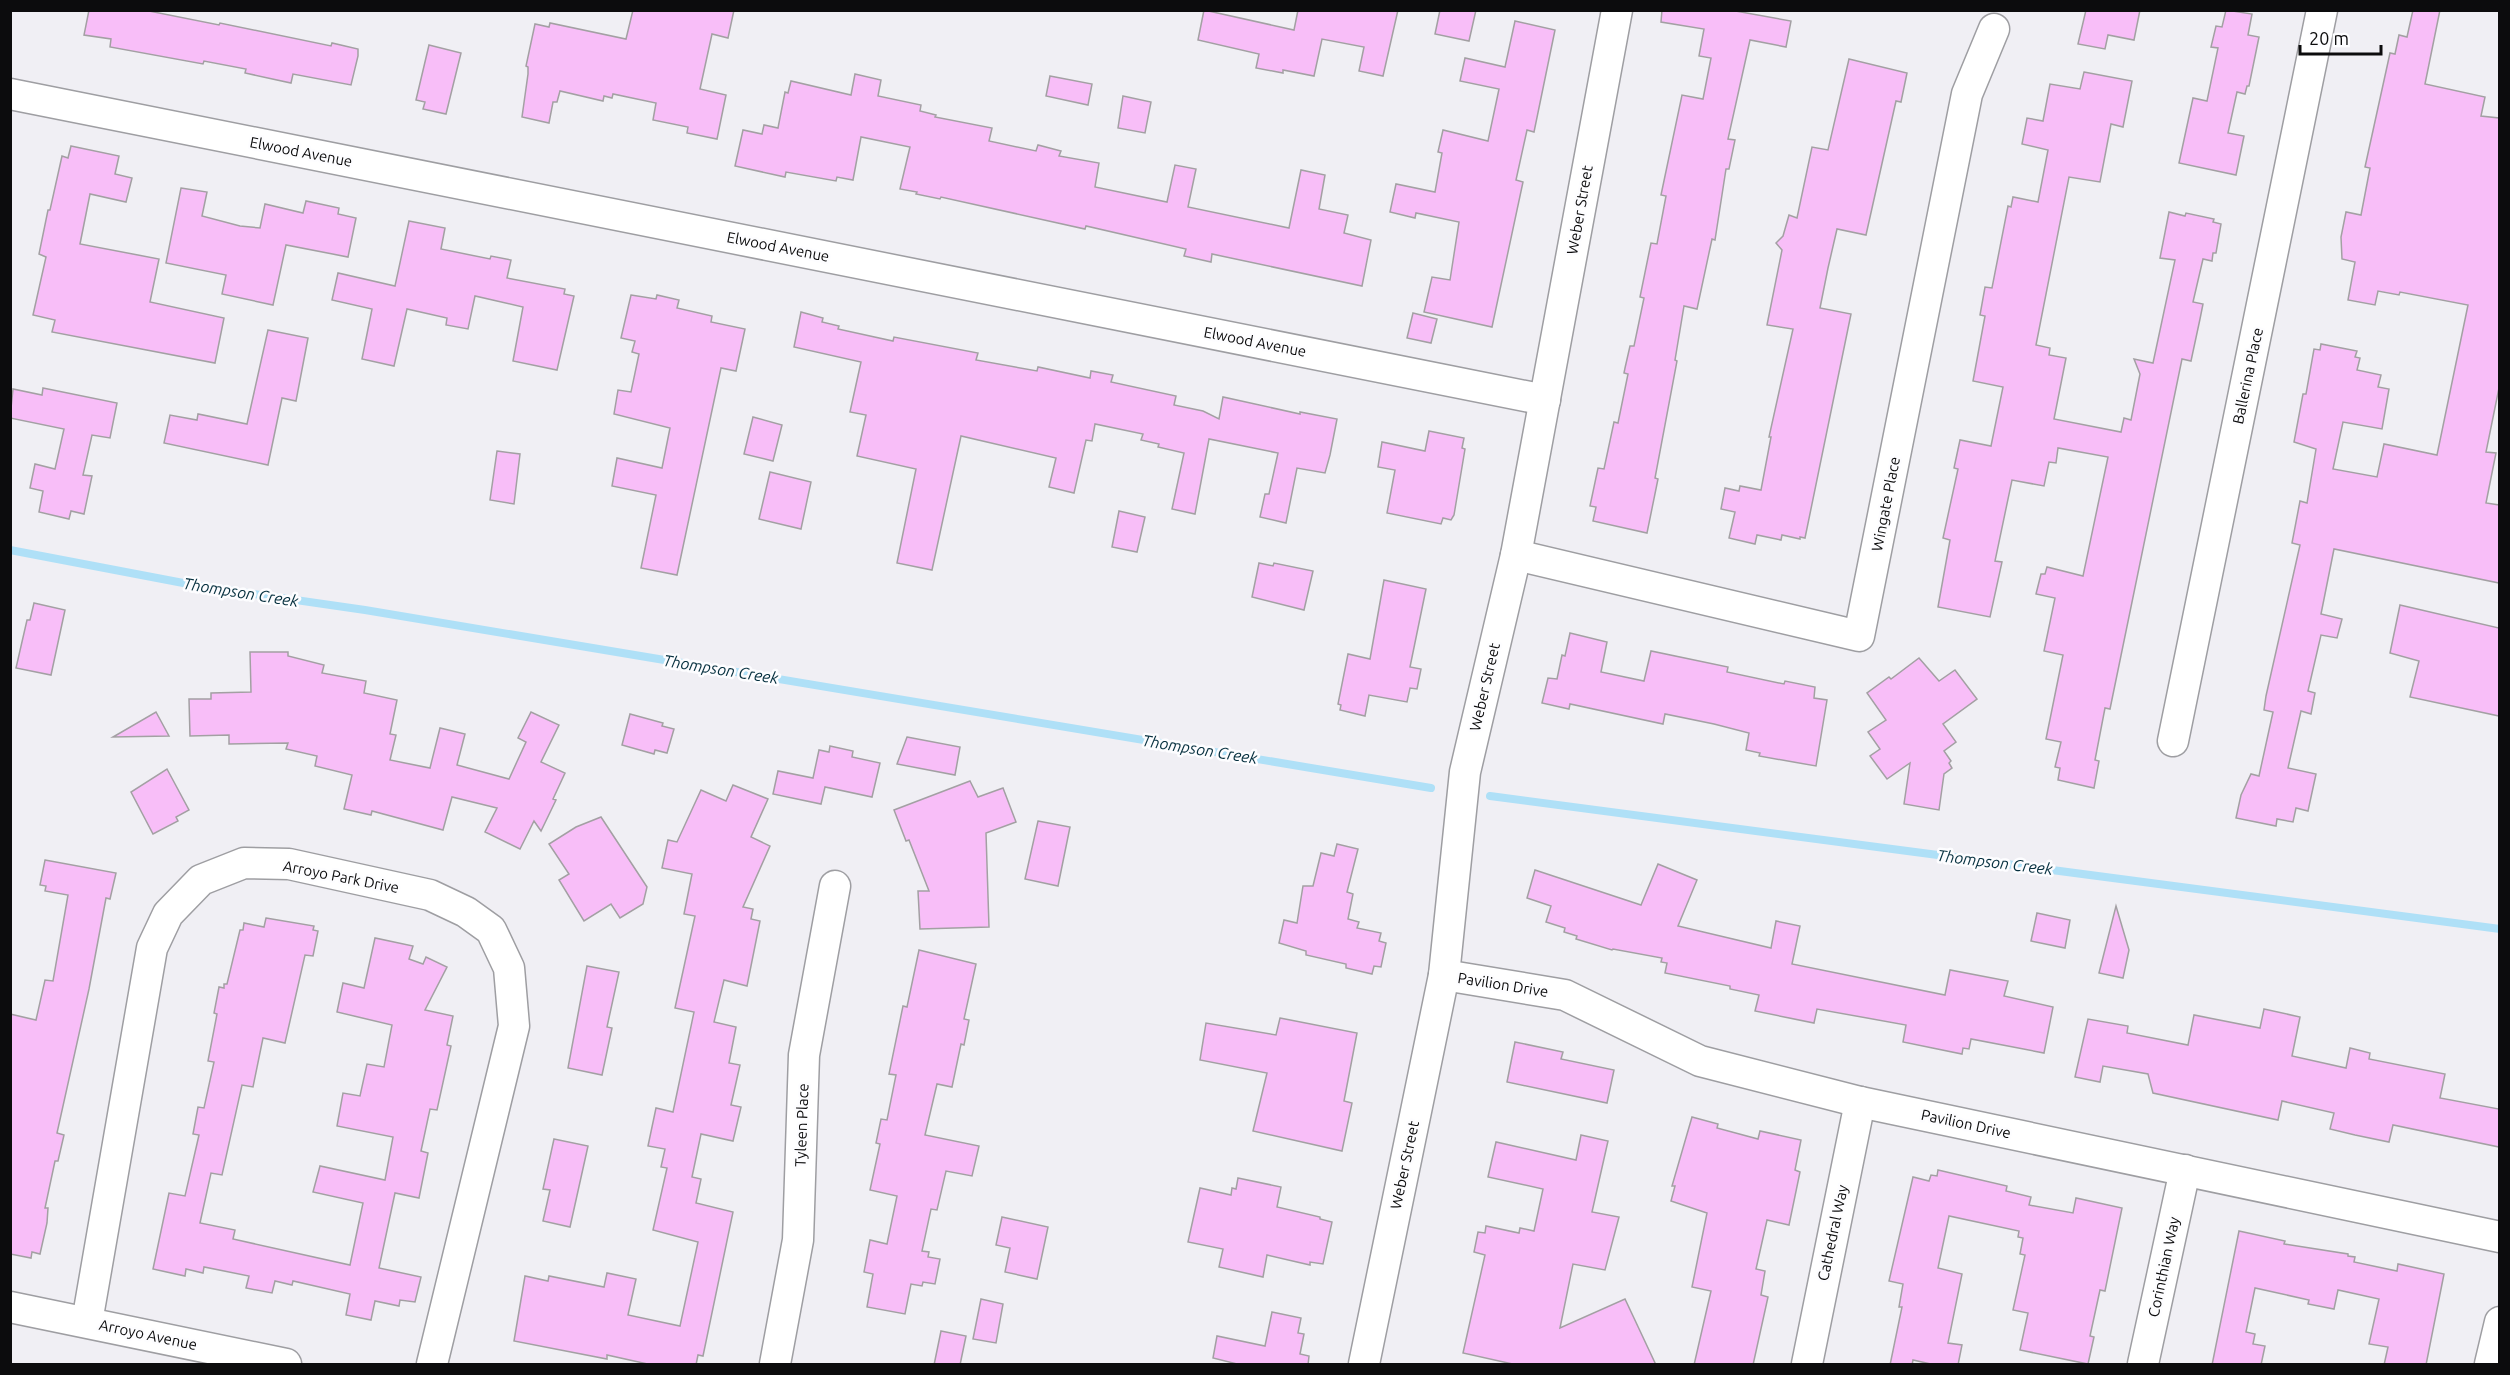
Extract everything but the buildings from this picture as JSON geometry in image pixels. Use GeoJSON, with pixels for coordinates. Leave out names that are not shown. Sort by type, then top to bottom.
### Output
{"type":"FeatureCollection","features":[{"type":"Feature","properties":{"kind":"street","name":"Weber Street"},"geometry":{"type":"LineString","coordinates":[[1364,1365],[1444,975],[1465,772],[1516,555],[1617,10]]}},
{"type":"Feature","properties":{"kind":"street","name":"Ballerina Place"},"geometry":{"type":"LineString","coordinates":[[2174,741],[2322,10]]}},
{"type":"Feature","properties":{"kind":"street","name":"Wingate Place"},"geometry":{"type":"LineString","coordinates":[[1516,555],[1859,636],[1967,94],[1994,29]]}},
{"type":"Feature","properties":{"kind":"street","name":"Elwood Avenue"},"geometry":{"type":"LineString","coordinates":[[10,94],[1545,400]]}},
{"type":"Feature","properties":{"kind":"street","name":"Arroyo Park Drive"},"geometry":{"type":"LineString","coordinates":[[87,1322],[152,948],[168,914],[201,880],[244,863],[289,864],[430,895],[466,912],[491,930],[509,968],[514,1026],[432,1365]]}},
{"type":"Feature","properties":{"kind":"street","name":"Tyleen Place"},"geometry":{"type":"LineString","coordinates":[[775,1365],[798,1240],[804,1055],[835,886]]}},
{"type":"Feature","properties":{"kind":"street","name":"Pavilion Drive"},"geometry":{"type":"LineString","coordinates":[[1444,975],[1565,995],[1700,1061],[1860,1102],[2499,1237]]}},
{"type":"Feature","properties":{"kind":"street","name":"Cathedral Way"},"geometry":{"type":"LineString","coordinates":[[1807,1365],[1860,1102]]}},
{"type":"Feature","properties":{"kind":"street","name":"Corinthian Way"},"geometry":{"type":"LineString","coordinates":[[2143,1365],[2185,1170]]}},
{"type":"Feature","properties":{"kind":"street","name":"Arroyo Avenue"},"geometry":{"type":"LineString","coordinates":[[10,1307],[286,1365]]}},
{"type":"Feature","properties":{"kind":"street"},"geometry":{"type":"LineString","coordinates":[[2490,1365],[2499,1323]]}},
{"type":"Feature","properties":{"kind":"waterway","name":"Thompson Creek"},"geometry":{"type":"LineString","coordinates":[[10,550],[199,586],[365,610],[1431,788]]}},
{"type":"Feature","properties":{"kind":"waterway","name":"Thompson Creek"},"geometry":{"type":"LineString","coordinates":[[1490,796],[2500,929]]}}]}
